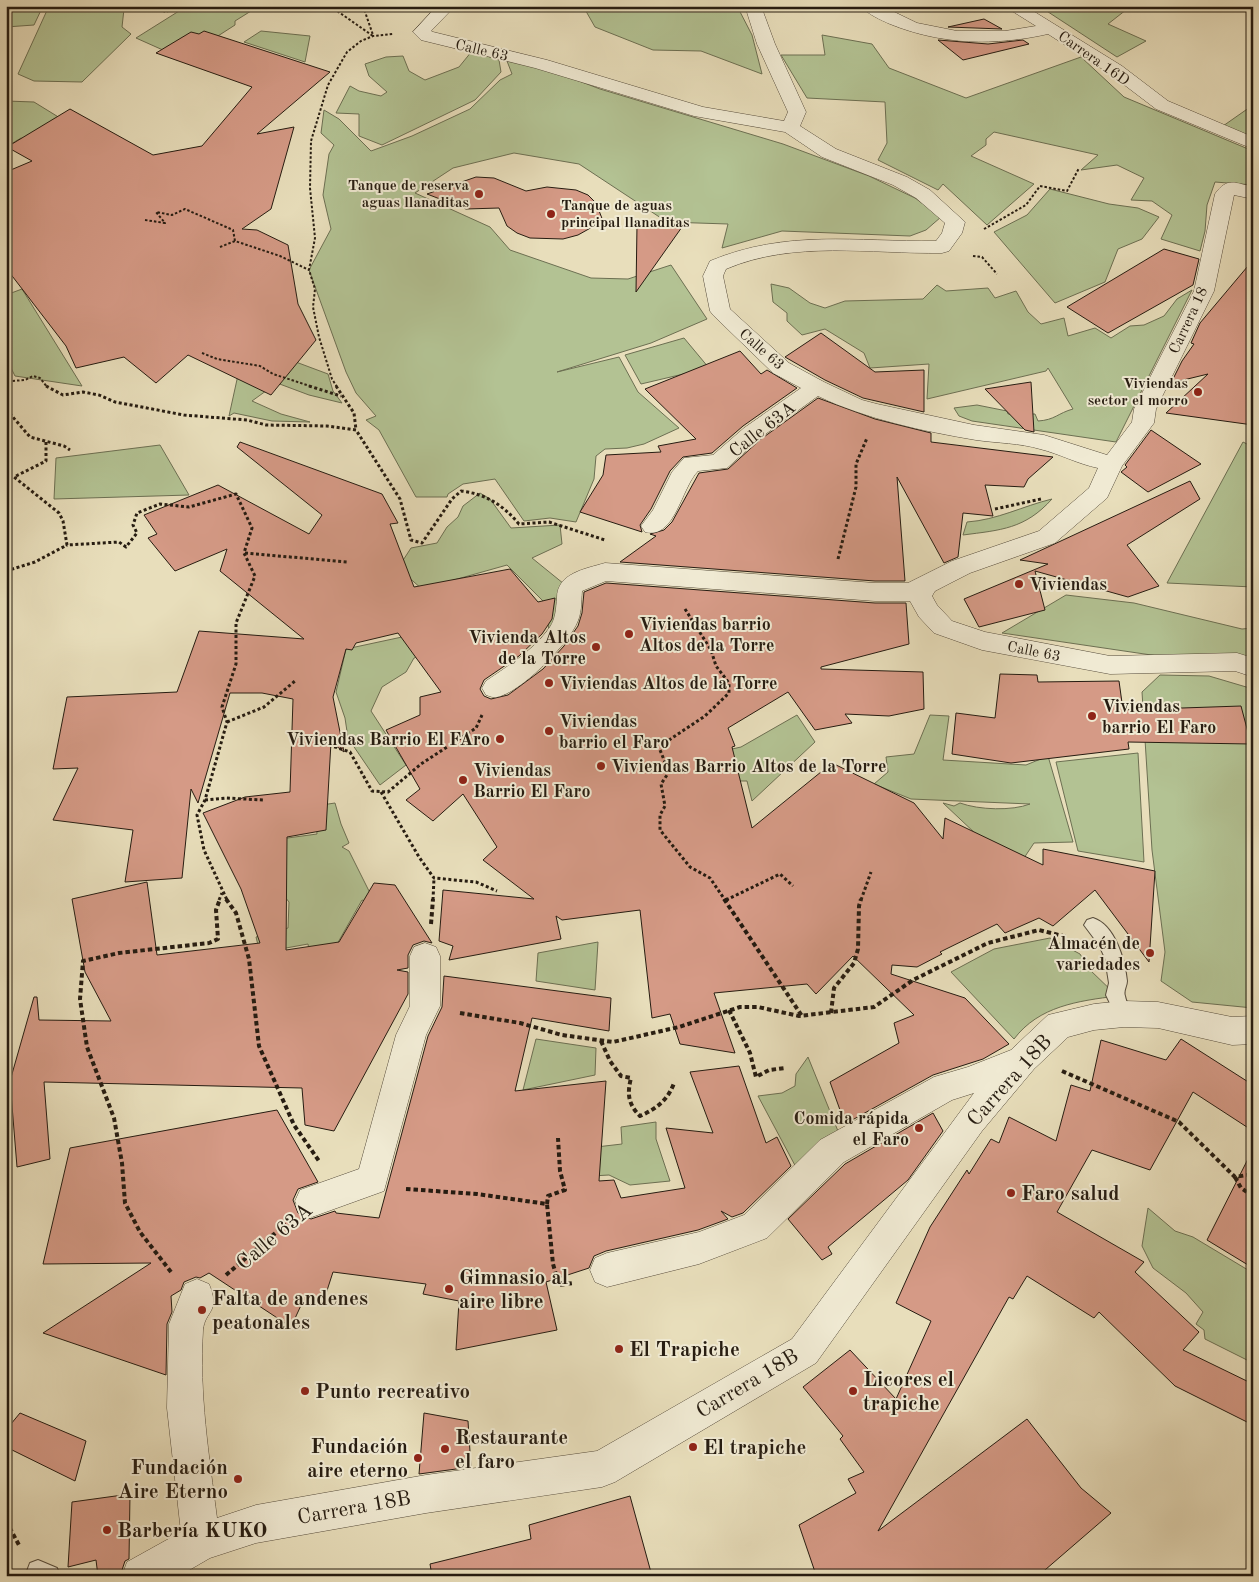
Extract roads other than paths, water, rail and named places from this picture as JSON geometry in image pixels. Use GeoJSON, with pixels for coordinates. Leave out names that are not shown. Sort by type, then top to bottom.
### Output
{"type":"FeatureCollection","features":[{"type":"Feature","properties":{"kind":"street","name":"Calle 63"},"geometry":{"type":"LineString","coordinates":[[447,6],[421,32],[435,39],[541,64],[700,112],[790,128],[829,153],[874,170],[923,194],[954,222],[948,238],[942,247],[816,245],[762,249],[734,256],[717,265],[713,276],[720,311],[781,368],[854,405],[974,432],[1044,442],[1085,458],[1112,464]]}},
{"type":"Feature","properties":{"kind":"street"},"geometry":{"type":"LineString","coordinates":[[753,6],[766,44],[797,112],[790,128]]}},
{"type":"Feature","properties":{"kind":"street","name":"Carrera 16D"},"geometry":{"type":"LineString","coordinates":[[869,6],[893,21],[963,37],[1016,36],[1051,28],[1116,70],[1136,88],[1162,105],[1253,144]]}},
{"type":"Feature","properties":{"kind":"street"},"geometry":{"type":"LineString","coordinates":[[1012,6],[1051,28]]}},
{"type":"Feature","properties":{"kind":"street","name":"Carrera 18"},"geometry":{"type":"LineString","coordinates":[[1112,464],[1143,423],[1145,409],[1204,291],[1225,194],[1230,188],[1250,192]]}},
{"type":"Feature","properties":{"kind":"street","name":"Calle 63A"},"geometry":{"type":"LineString","coordinates":[[653,526],[661,518],[681,472],[692,462],[719,463],[752,433],[816,387]]}},
{"type":"Feature","properties":{"kind":"street"},"geometry":{"type":"LineString","coordinates":[[495,688],[540,655],[562,628],[568,614],[570,587],[581,580],[605,572],[838,587],[875,592],[912,592],[961,567],[1047,537],[1099,492],[1112,464]]}},
{"type":"Feature","properties":{"kind":"street","name":"Calle 63"},"geometry":{"type":"LineString","coordinates":[[926,585],[920,596],[928,611],[943,627],[982,641],[1110,665],[1237,662],[1253,668]]}},
{"type":"Feature","properties":{"kind":"street","name":"Calle 63A"},"geometry":{"type":"LineString","coordinates":[[312,1201],[344,1192],[372,1180],[412,1035],[425,1006],[425,956]]}},
{"type":"Feature","properties":{"kind":"street","name":"Carrera 18B"},"geometry":{"type":"LineString","coordinates":[[141,1576],[201,1542],[265,1522],[426,1494],[602,1469],[804,1351],[952,1146],[1024,1059],[1059,1025],[1094,1017],[1124,1014],[1158,1015],[1232,1031],[1253,1030]]}},
{"type":"Feature","properties":{"kind":"street"},"geometry":{"type":"LineString","coordinates":[[607,1270],[699,1248],[755,1227],[832,1151],[945,1087],[969,1081],[1024,1059]]}},
{"type":"Feature","properties":{"kind":"street"},"geometry":{"type":"LineString","coordinates":[[196,1301],[186,1324],[185,1408],[201,1542]]}},
{"type":"Feature","properties":{"kind":"lane"},"geometry":{"type":"LineString","coordinates":[[1093,925],[1106,940],[1114,958],[1118,983],[1115,995],[1124,1014]]}},
{"type":"Feature","properties":{"kind":"place","name":"Tanque de reserva aguas llanaditas"},"geometry":{"type":"Point","coordinates":[479,194]}},
{"type":"Feature","properties":{"kind":"place","name":"Tanque de aguas principal llanaditas"},"geometry":{"type":"Point","coordinates":[551,214]}},
{"type":"Feature","properties":{"kind":"place","name":"Viviendas sector el morro"},"geometry":{"type":"Point","coordinates":[1198,392]}},
{"type":"Feature","properties":{"kind":"place","name":"Viviendas"},"geometry":{"type":"Point","coordinates":[1019,584]}},
{"type":"Feature","properties":{"kind":"place","name":"Viviendas barrio Altos de la Torre"},"geometry":{"type":"Point","coordinates":[629,634]}},
{"type":"Feature","properties":{"kind":"place","name":"Vivienda Altos de la Torre"},"geometry":{"type":"Point","coordinates":[596,647]}},
{"type":"Feature","properties":{"kind":"place","name":"Viviendas Altos de la Torre"},"geometry":{"type":"Point","coordinates":[549,683]}},
{"type":"Feature","properties":{"kind":"place","name":"Viviendas barrio El Faro"},"geometry":{"type":"Point","coordinates":[1092,716]}},
{"type":"Feature","properties":{"kind":"place","name":"Viviendas barrio el Faro"},"geometry":{"type":"Point","coordinates":[549,731]}},
{"type":"Feature","properties":{"kind":"place","name":"Viviendas Barrio El FAro"},"geometry":{"type":"Point","coordinates":[500,739]}},
{"type":"Feature","properties":{"kind":"place","name":"Viviendas Barrio Altos de la Torre"},"geometry":{"type":"Point","coordinates":[601,766]}},
{"type":"Feature","properties":{"kind":"place","name":"Viviendas Barrio El Faro"},"geometry":{"type":"Point","coordinates":[463,780]}},
{"type":"Feature","properties":{"kind":"place","name":"Almacén de variedades"},"geometry":{"type":"Point","coordinates":[1150,953]}},
{"type":"Feature","properties":{"kind":"place","name":"Comida rápida el Faro"},"geometry":{"type":"Point","coordinates":[919,1128]}},
{"type":"Feature","properties":{"kind":"place","name":"Faro salud"},"geometry":{"type":"Point","coordinates":[1011,1193]}},
{"type":"Feature","properties":{"kind":"place","name":"Gimnasio al aire libre"},"geometry":{"type":"Point","coordinates":[449,1289]}},
{"type":"Feature","properties":{"kind":"place","name":"Falta de andenes peatonales"},"geometry":{"type":"Point","coordinates":[202,1310]}},
{"type":"Feature","properties":{"kind":"place","name":"El Trapiche"},"geometry":{"type":"Point","coordinates":[619,1349]}},
{"type":"Feature","properties":{"kind":"place","name":"Punto recreativo"},"geometry":{"type":"Point","coordinates":[305,1391]}},
{"type":"Feature","properties":{"kind":"place","name":"Licores el trapiche"},"geometry":{"type":"Point","coordinates":[853,1391]}},
{"type":"Feature","properties":{"kind":"place","name":"El trapiche"},"geometry":{"type":"Point","coordinates":[693,1447]}},
{"type":"Feature","properties":{"kind":"place","name":"Restaurante el faro"},"geometry":{"type":"Point","coordinates":[445,1449]}},
{"type":"Feature","properties":{"kind":"place","name":"Fundación aire eterno"},"geometry":{"type":"Point","coordinates":[418,1458]}},
{"type":"Feature","properties":{"kind":"place","name":"Fundación Aire Eterno"},"geometry":{"type":"Point","coordinates":[238,1479]}},
{"type":"Feature","properties":{"kind":"place","name":"Barbería KUKO"},"geometry":{"type":"Point","coordinates":[107,1530]}}]}
